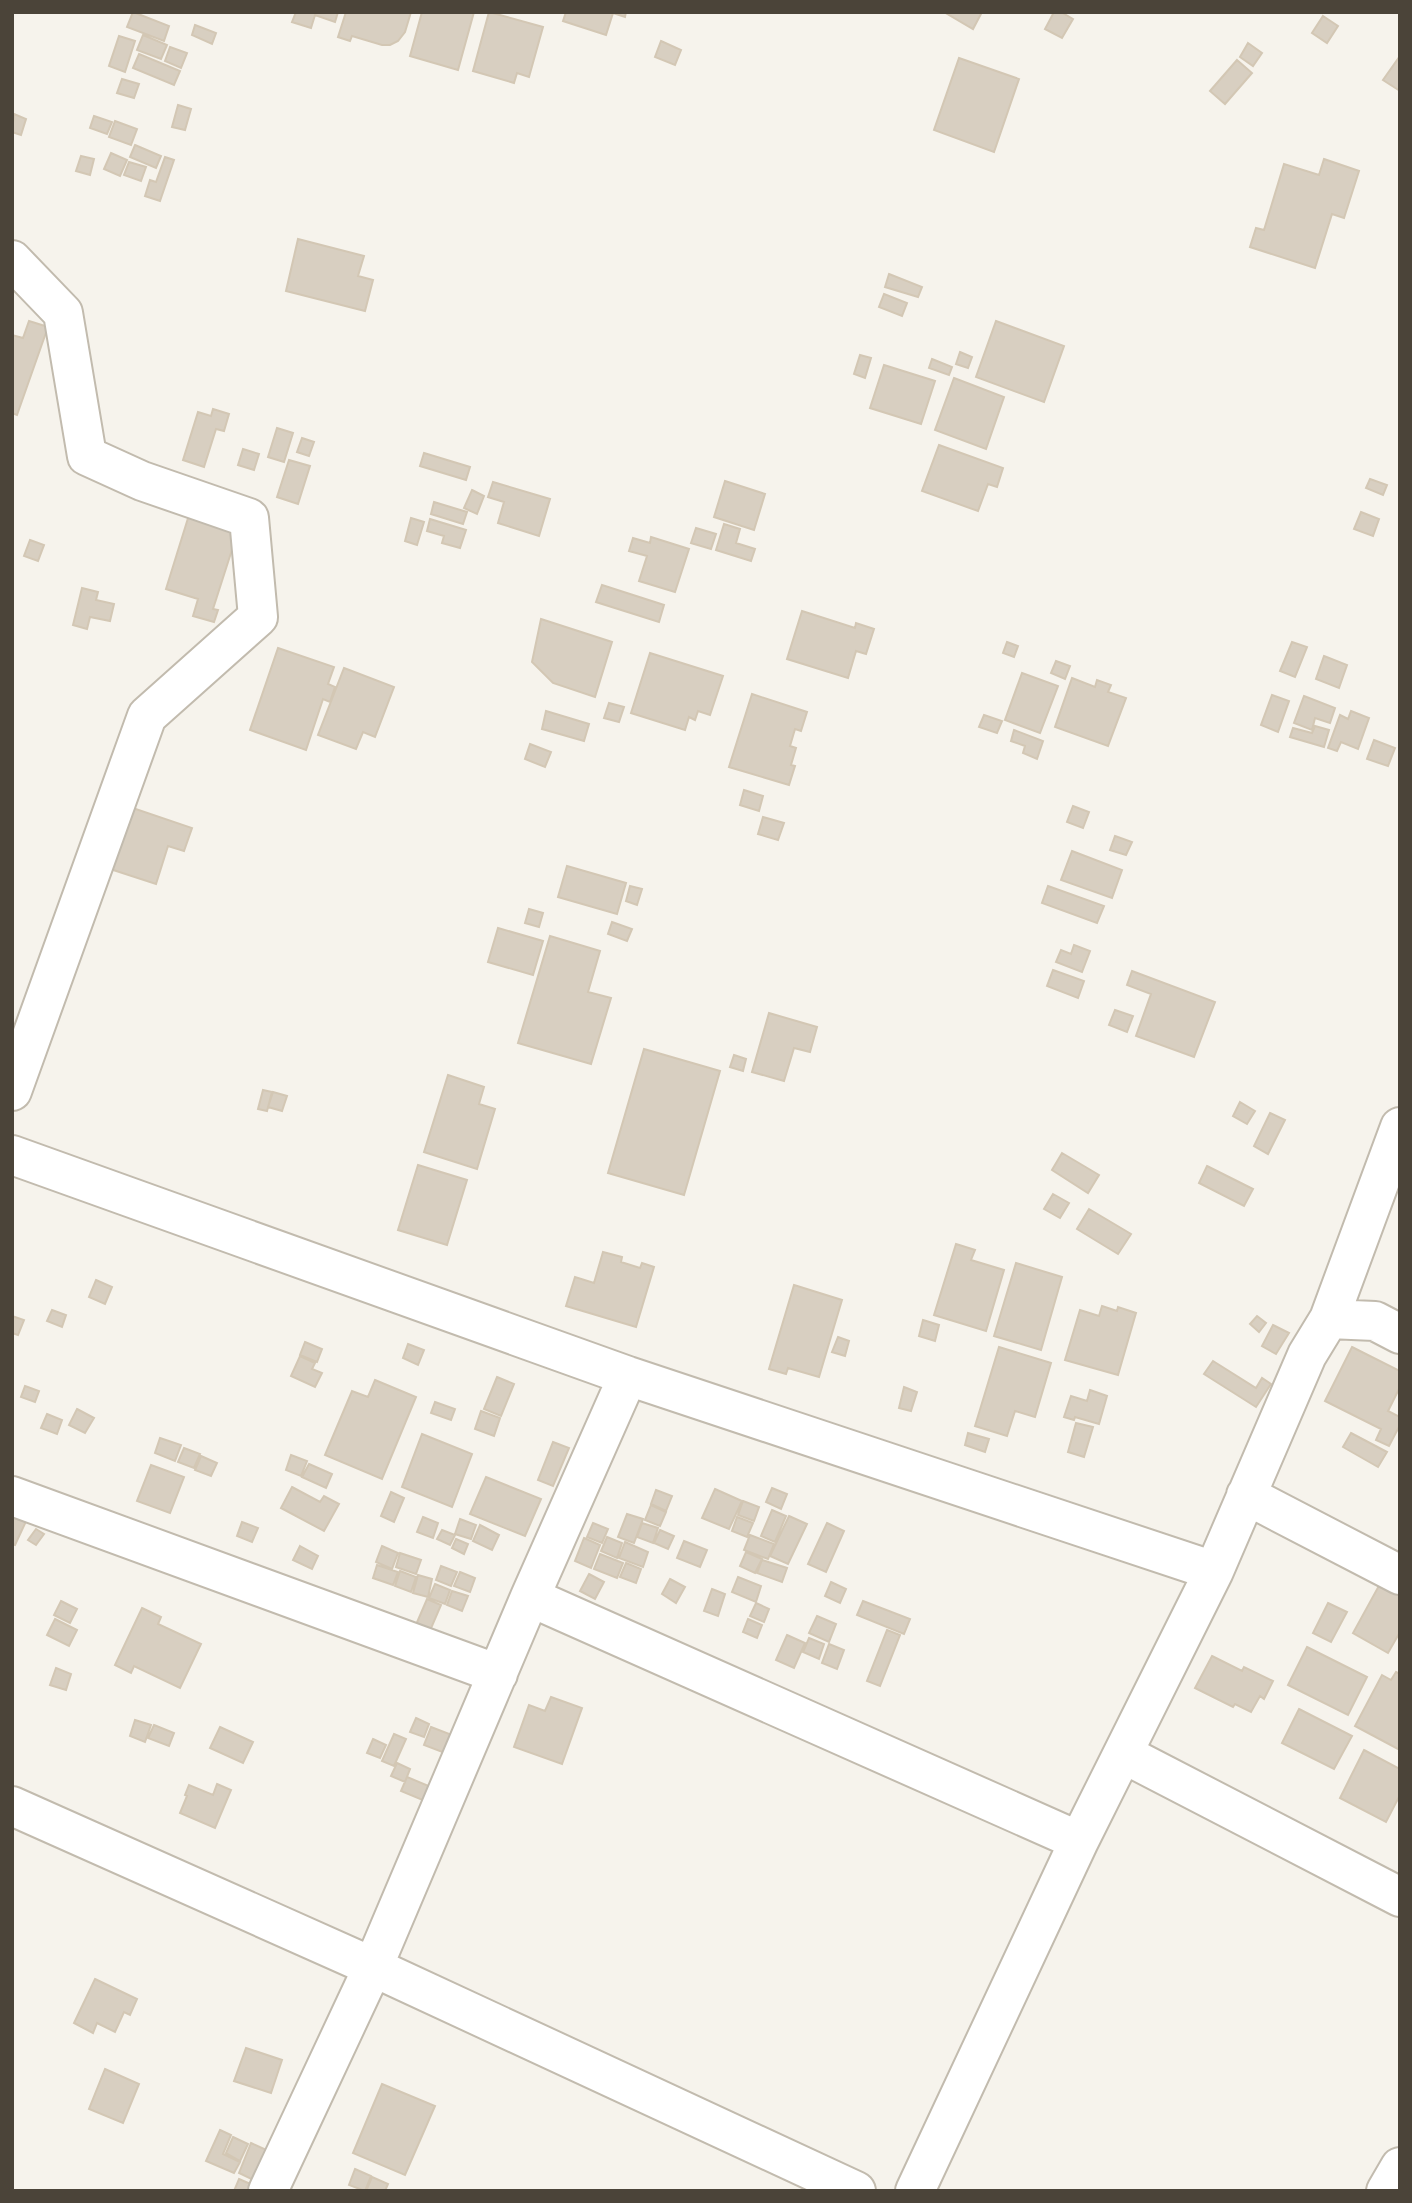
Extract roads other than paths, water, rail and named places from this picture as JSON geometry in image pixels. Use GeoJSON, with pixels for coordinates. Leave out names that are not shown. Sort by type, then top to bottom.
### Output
{"type":"FeatureCollection","features":[{"type":"Feature","properties":{"kind":"street"},"geometry":{"type":"LineString","coordinates":[[12,260],[63,313],[88,456],[142,481],[249,518],[258,617],[147,716],[12,1091]]}},
{"type":"Feature","properties":{"kind":"street"},"geometry":{"type":"LineString","coordinates":[[915,2191],[1079,1841],[1214,1571],[1307,1355],[1329,1319],[1400,1127]]}},
{"type":"Feature","properties":{"kind":"street"},"geometry":{"type":"LineString","coordinates":[[12,1155],[628,1376],[1214,1571]]}},
{"type":"Feature","properties":{"kind":"street"},"geometry":{"type":"LineString","coordinates":[[1329,1319],[1375,1321],[1400,1334]]}},
{"type":"Feature","properties":{"kind":"street"},"geometry":{"type":"LineString","coordinates":[[268,2191],[373,1967],[530,1597],[628,1376]]}},
{"type":"Feature","properties":{"kind":"street"},"geometry":{"type":"LineString","coordinates":[[1246,1495],[1400,1575]]}},
{"type":"Feature","properties":{"kind":"street"},"geometry":{"type":"LineString","coordinates":[[12,1496],[498,1674]]}},
{"type":"Feature","properties":{"kind":"street"},"geometry":{"type":"LineString","coordinates":[[530,1597],[1079,1841]]}},
{"type":"Feature","properties":{"kind":"street"},"geometry":{"type":"LineString","coordinates":[[1124,1754],[1400,1898]]}},
{"type":"Feature","properties":{"kind":"street"},"geometry":{"type":"LineString","coordinates":[[12,1805],[373,1967],[856,2191]]}},
{"type":"Feature","properties":{"kind":"street"},"geometry":{"type":"LineString","coordinates":[[1386,2191],[1400,2167]]}}]}
